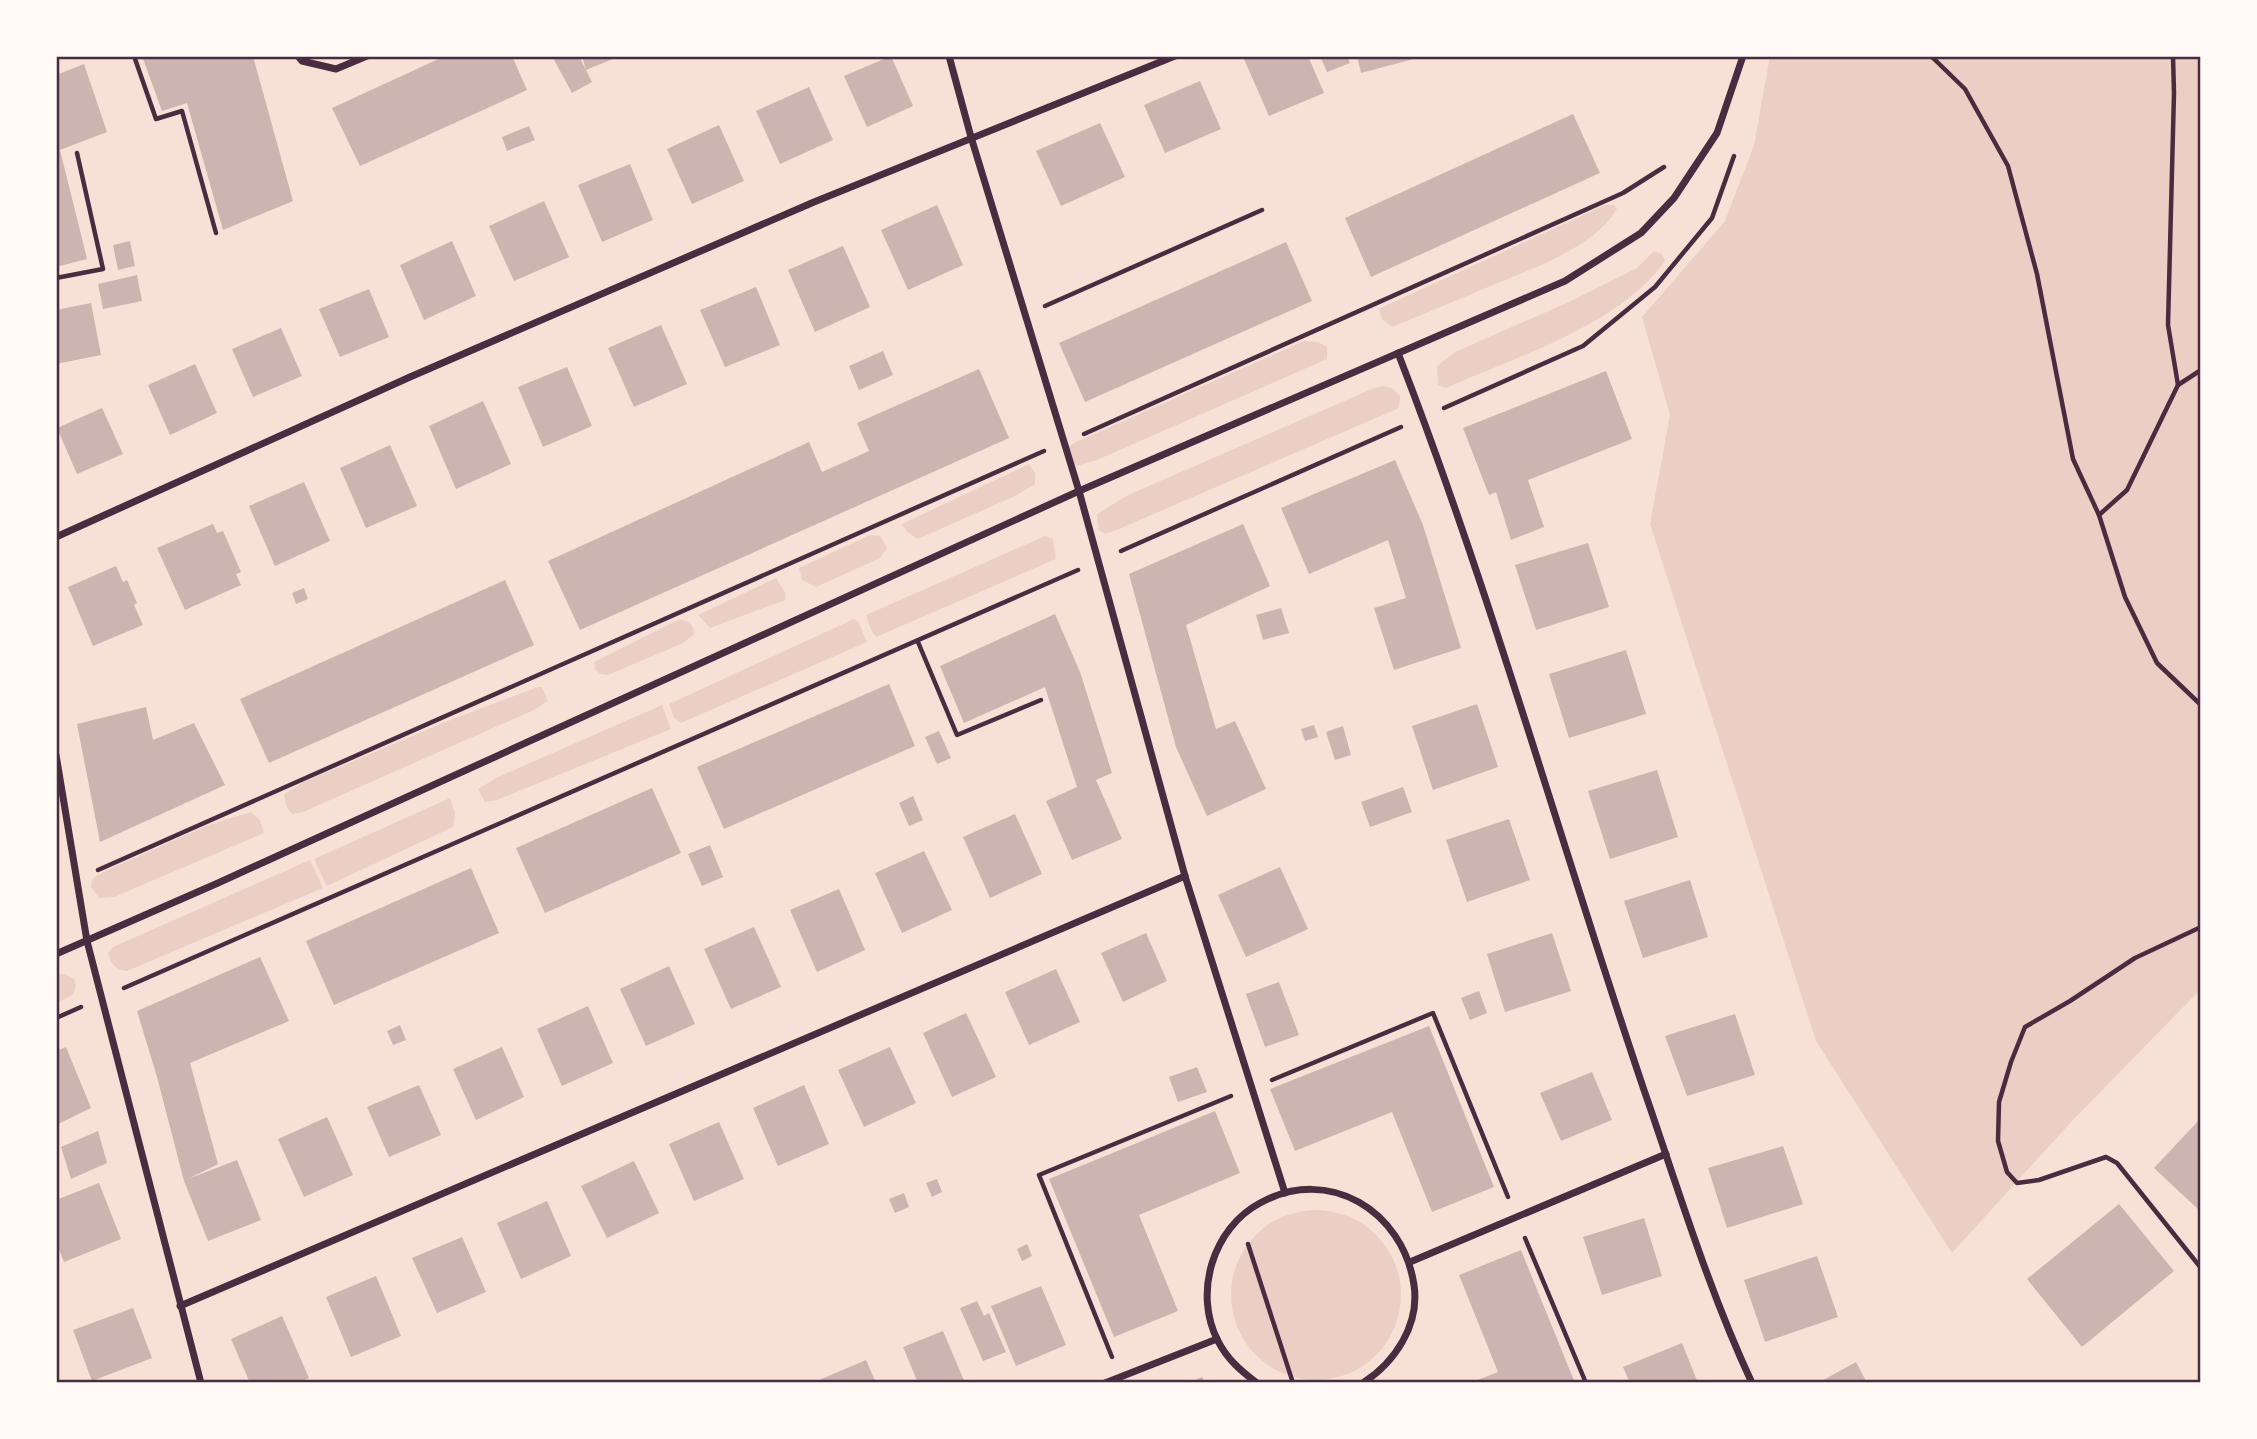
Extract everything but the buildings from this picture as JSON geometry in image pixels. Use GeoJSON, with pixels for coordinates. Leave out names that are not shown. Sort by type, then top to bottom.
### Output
{"type":"FeatureCollection","features":[{"type":"Feature","properties":{"kind":"street"},"geometry":{"type":"LineString","coordinates":[[299,56],[302,61],[336,69],[367,56]]}},
{"type":"Feature","properties":{"kind":"street"},"geometry":{"type":"LineString","coordinates":[[949,56],[971,137],[1079,491],[1185,876],[1285,1193]]}},
{"type":"Feature","properties":{"kind":"street"},"geometry":{"type":"LineString","coordinates":[[56,537],[469,351],[803,207],[1175,56]]}},
{"type":"Feature","properties":{"kind":"street"},"geometry":{"type":"LineString","coordinates":[[56,954],[1079,491],[1565,281],[1641,233],[1674,198],[1717,133],[1743,56]]}},
{"type":"Feature","properties":{"kind":"street"},"geometry":{"type":"LineString","coordinates":[[1398,354],[1502,645],[1607,982],[1666,1154],[1719,1305],[1752,1383]]}},
{"type":"Feature","properties":{"kind":"street"},"geometry":{"type":"LineString","coordinates":[[56,755],[87,941],[201,1383]]}},
{"type":"Feature","properties":{"kind":"street"},"geometry":{"type":"LineString","coordinates":[[180,1306],[1185,876]]}},
{"type":"Feature","properties":{"kind":"street"},"geometry":{"type":"LineString","coordinates":[[1410,1262],[1666,1154]]}},
{"type":"Feature","properties":{"kind":"street"},"geometry":{"type":"LineString","coordinates":[[1258,1383],[1242,1372],[1217,1339],[1209,1314],[1207,1288],[1211,1262],[1223,1239],[1239,1218],[1260,1203],[1285,1193],[1310,1189],[1336,1193],[1361,1202],[1382,1218],[1399,1238],[1410,1262],[1415,1289],[1412,1317],[1402,1343],[1386,1366],[1363,1383]]}},
{"type":"Feature","properties":{"kind":"street"},"geometry":{"type":"LineString","coordinates":[[1105,1383],[1217,1339]]}},
{"type":"Feature","properties":{"kind":"path"},"geometry":{"type":"LineString","coordinates":[[134,56],[156,120],[182,111],[216,233]]}},
{"type":"Feature","properties":{"kind":"path"},"geometry":{"type":"LineString","coordinates":[[1931,56],[1965,89],[2008,166],[2037,274],[2073,459],[2099,515],[2125,597],[2157,663],[2201,705]]}},
{"type":"Feature","properties":{"kind":"path"},"geometry":{"type":"LineString","coordinates":[[2173,56],[2168,325],[2178,385]]}},
{"type":"Feature","properties":{"kind":"path"},"geometry":{"type":"LineString","coordinates":[[56,1018],[918,642],[1583,346],[1655,286],[1712,218],[1738,144]]}},
{"type":"Feature","properties":{"kind":"path"},"geometry":{"type":"LineString","coordinates":[[56,278],[103,269],[77,153]]}},
{"type":"Feature","properties":{"kind":"path"},"geometry":{"type":"LineString","coordinates":[[77,879],[1611,199],[1670,163]]}},
{"type":"Feature","properties":{"kind":"path"},"geometry":{"type":"LineString","coordinates":[[1025,315],[1262,210]]}},
{"type":"Feature","properties":{"kind":"path"},"geometry":{"type":"LineString","coordinates":[[2099,515],[2127,490],[2178,385],[2201,370]]}},
{"type":"Feature","properties":{"kind":"path"},"geometry":{"type":"LineString","coordinates":[[918,642],[957,735],[1041,700]]}},
{"type":"Feature","properties":{"kind":"path"},"geometry":{"type":"LineString","coordinates":[[2201,927],[2135,958],[2025,1027],[1998,1101],[1998,1141],[2007,1172],[2017,1183],[2039,1180],[2106,1157],[2117,1163],[2201,1268]]}},
{"type":"Feature","properties":{"kind":"path"},"geometry":{"type":"LineString","coordinates":[[1239,1218],[1293,1383]]}},
{"type":"Feature","properties":{"kind":"shaded area"},"geometry":{"type":"Polygon","coordinates":[[[1770,56],[2201,56],[2201,989],[2072,1121],[1952,1253],[1816,1041],[1650,524],[1670,415],[1642,317],[1725,221],[1754,145],[1770,56]]]}},
{"type":"Feature","properties":{"kind":"shaded area"},"geometry":{"type":"Polygon","coordinates":[[[1605,205],[1614,205],[1617,209],[1607,223],[1594,235],[1561,255],[1392,327],[1382,319],[1379,309],[1605,205]]]}},
{"type":"Feature","properties":{"kind":"shaded area"},"geometry":{"type":"Polygon","coordinates":[[[1654,251],[1662,254],[1665,261],[1646,284],[1594,321],[1565,337],[1446,388],[1438,385],[1437,366],[1455,352],[1569,302],[1637,268],[1654,251]]]}},
{"type":"Feature","properties":{"kind":"shaded area"},"geometry":{"type":"Polygon","coordinates":[[[1304,341],[1318,342],[1327,347],[1327,359],[1097,460],[1077,466],[1066,459],[1068,447],[1076,442],[1304,341]]]}},
{"type":"Feature","properties":{"kind":"shaded area"},"geometry":{"type":"Polygon","coordinates":[[[1382,386],[1392,388],[1400,396],[1399,408],[1119,529],[1105,534],[1099,530],[1097,514],[1128,495],[1382,386]]]}},
{"type":"Feature","properties":{"kind":"shaded area"},"geometry":{"type":"Polygon","coordinates":[[[1029,464],[1035,473],[1035,484],[1015,496],[918,539],[907,532],[902,524],[1029,464]]]}},
{"type":"Feature","properties":{"kind":"shaded area"},"geometry":{"type":"Polygon","coordinates":[[[870,535],[880,536],[887,548],[880,558],[816,587],[802,580],[799,568],[870,535]]]}},
{"type":"Feature","properties":{"kind":"shaded area"},"geometry":{"type":"Polygon","coordinates":[[[1045,536],[1053,539],[1056,559],[876,637],[871,630],[866,615],[1045,536]]]}},
{"type":"Feature","properties":{"kind":"shaded area"},"geometry":{"type":"Polygon","coordinates":[[[776,578],[786,594],[785,600],[710,628],[698,615],[776,578]]]}},
{"type":"Feature","properties":{"kind":"shaded area"},"geometry":{"type":"Polygon","coordinates":[[[680,619],[690,624],[694,631],[683,643],[608,675],[600,674],[595,669],[594,662],[680,619]]]}},
{"type":"Feature","properties":{"kind":"shaded area"},"geometry":{"type":"Polygon","coordinates":[[[854,619],[858,621],[867,642],[681,723],[674,718],[669,704],[854,619]]]}},
{"type":"Feature","properties":{"kind":"shaded area"},"geometry":{"type":"Polygon","coordinates":[[[542,687],[548,701],[534,710],[303,812],[292,814],[286,806],[284,794],[304,782],[445,722],[542,687]]]}},
{"type":"Feature","properties":{"kind":"shaded area"},"geometry":{"type":"Polygon","coordinates":[[[662,705],[671,729],[497,800],[485,802],[478,789],[496,778],[662,705]]]}},
{"type":"Feature","properties":{"kind":"shaded area"},"geometry":{"type":"Polygon","coordinates":[[[450,798],[455,813],[453,827],[327,886],[314,859],[450,798]]]}},
{"type":"Feature","properties":{"kind":"shaded area"},"geometry":{"type":"Polygon","coordinates":[[[251,812],[260,820],[264,833],[114,897],[99,898],[91,887],[92,879],[103,872],[208,825],[251,812]]]}},
{"type":"Feature","properties":{"kind":"shaded area"},"geometry":{"type":"Polygon","coordinates":[[[310,860],[323,888],[127,971],[117,968],[111,961],[108,953],[113,947],[310,860]]]}},
{"type":"Feature","properties":{"kind":"shaded area"},"geometry":{"type":"Polygon","coordinates":[[[56,974],[65,974],[74,979],[76,986],[73,995],[56,1003],[56,974]]]}},
{"type":"Feature","properties":{"kind":"shaded area"},"geometry":{"type":"Polygon","coordinates":[[[1316,1210],[1348,1217],[1363,1224],[1376,1235],[1387,1248],[1394,1263],[1401,1295],[1394,1327],[1387,1342],[1376,1355],[1363,1366],[1348,1373],[1316,1380],[1284,1373],[1269,1366],[1256,1355],[1245,1342],[1238,1327],[1231,1295],[1238,1263],[1245,1248],[1256,1235],[1269,1224],[1284,1217],[1316,1210]]]}}]}
